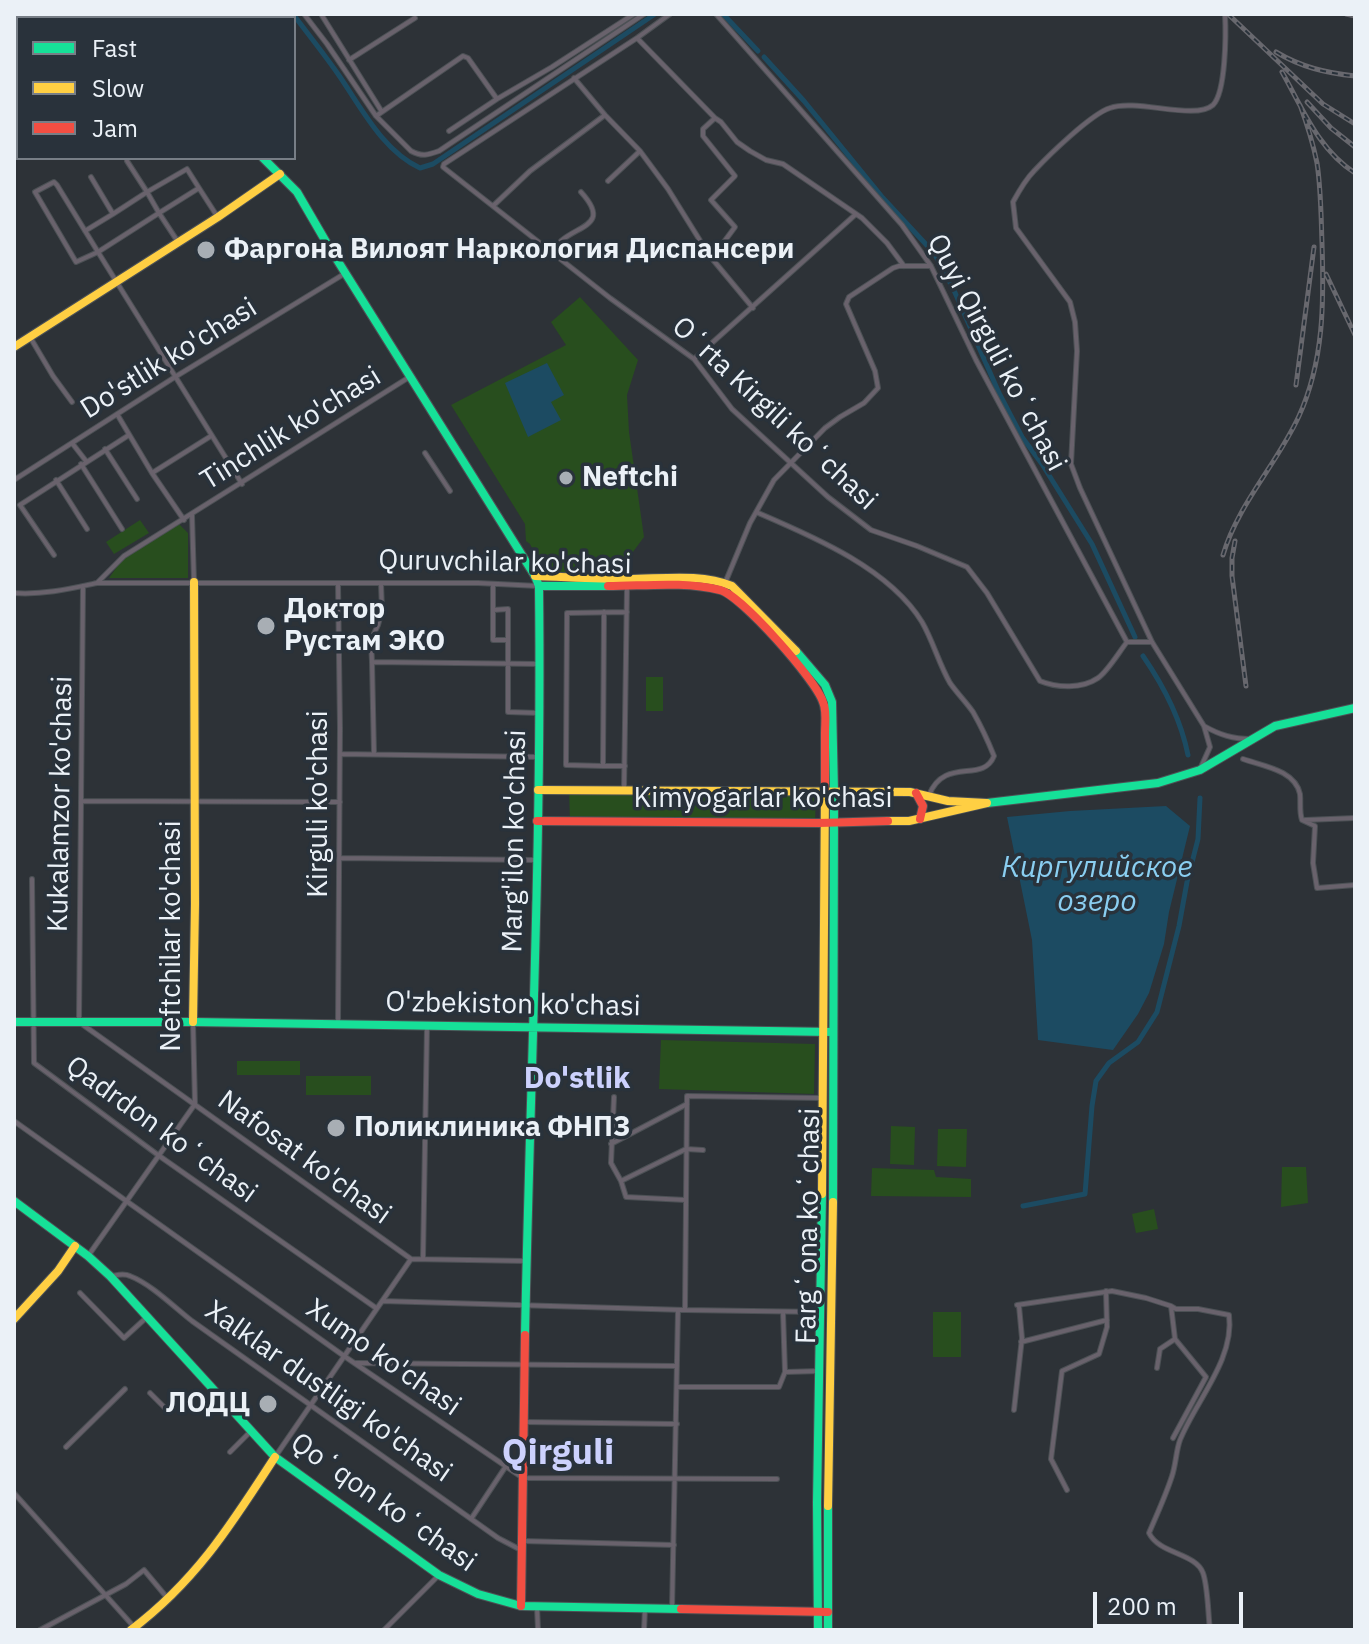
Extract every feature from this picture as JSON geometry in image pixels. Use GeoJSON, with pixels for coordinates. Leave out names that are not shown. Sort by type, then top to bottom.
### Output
{"type":"FeatureCollection","features":[{"type":"Feature","properties":{"kind":"street"},"geometry":{"type":"LineString","coordinates":[[304,14],[379,114],[418,155],[439,151],[644,14]]}},
{"type":"Feature","properties":{"kind":"street"},"geometry":{"type":"LineString","coordinates":[[321,14],[379,114]]}},
{"type":"Feature","properties":{"kind":"street"},"geometry":{"type":"LineString","coordinates":[[449,131],[634,14]]}},
{"type":"Feature","properties":{"kind":"street","name":"Oʻrta Kirgili koʻchasi"},"geometry":{"type":"LineString","coordinates":[[670,14],[443,165],[610,298],[694,359],[732,409],[828,497],[871,530],[967,567],[987,593],[1040,681],[1052,686],[1066,686],[1098,678],[1127,642]]}},
{"type":"Feature","properties":{"kind":"street","name":"Quyi Qirguli koʻchasi"},"geometry":{"type":"LineString","coordinates":[[716,14],[902,225],[931,266],[976,360],[1127,642]]}},
{"type":"Feature","properties":{"kind":"street"},"geometry":{"type":"LineString","coordinates":[[1200,770],[1210,747],[1204,726],[1152,642],[1071,464],[1077,351],[1075,322],[1070,302],[1016,228],[1013,202],[1033,172],[1091,119],[1110,108],[1133,105],[1192,111],[1210,108],[1218,99],[1223,71],[1225,14]]}},
{"type":"Feature","properties":{"kind":"street"},"geometry":{"type":"LineString","coordinates":[[349,60],[415,18]]}},
{"type":"Feature","properties":{"kind":"street"},"geometry":{"type":"LineString","coordinates":[[637,38],[737,142],[766,160],[783,164],[862,218],[904,266]]}},
{"type":"Feature","properties":{"kind":"street"},"geometry":{"type":"LineString","coordinates":[[379,114],[463,56],[468,58],[497,99]]}},
{"type":"Feature","properties":{"kind":"street"},"geometry":{"type":"LineString","coordinates":[[574,78],[640,151],[712,258],[753,308]]}},
{"type":"Feature","properties":{"kind":"street"},"geometry":{"type":"LineString","coordinates":[[494,205],[530,171],[605,115]]}},
{"type":"Feature","properties":{"kind":"street"},"geometry":{"type":"LineString","coordinates":[[712,258],[735,227],[711,200],[735,176],[703,136],[703,129],[715,118]]}},
{"type":"Feature","properties":{"kind":"street"},"geometry":{"type":"LineString","coordinates":[[608,181],[640,151]]}},
{"type":"Feature","properties":{"kind":"street","name":"Marg'ilon ko'chasi"},"geometry":{"type":"LineString","coordinates":[[265,160],[297,192],[539,586],[534,1028],[525,1305],[521,1606]]}},
{"type":"Feature","properties":{"kind":"street"},"geometry":{"type":"LineString","coordinates":[[127,161],[178,242]]}},
{"type":"Feature","properties":{"kind":"street"},"geometry":{"type":"LineString","coordinates":[[85,231],[187,169],[218,217]]}},
{"type":"Feature","properties":{"kind":"street"},"geometry":{"type":"LineString","coordinates":[[14,347],[280,174]]}},
{"type":"Feature","properties":{"kind":"street"},"geometry":{"type":"LineString","coordinates":[[91,177],[113,214]]}},
{"type":"Feature","properties":{"kind":"street"},"geometry":{"type":"LineString","coordinates":[[199,188],[98,252],[76,262],[35,192],[54,182],[85,231],[98,252],[116,281],[175,377],[242,484]]}},
{"type":"Feature","properties":{"kind":"street"},"geometry":{"type":"LineString","coordinates":[[553,252],[561,241],[592,218],[590,203],[581,192]]}},
{"type":"Feature","properties":{"kind":"street"},"geometry":{"type":"LineString","coordinates":[[694,359],[856,214]]}},
{"type":"Feature","properties":{"kind":"street"},"geometry":{"type":"LineString","coordinates":[[725,583],[756,512],[774,480],[825,428],[864,403],[878,388],[875,371],[846,304],[849,297],[893,268],[931,266]]}},
{"type":"Feature","properties":{"kind":"street","name":"Do'stlik ko'chasi"},"geometry":{"type":"LineString","coordinates":[[14,480],[345,273]]}},
{"type":"Feature","properties":{"kind":"street"},"geometry":{"type":"LineString","coordinates":[[30,337],[72,402]]}},
{"type":"Feature","properties":{"kind":"street","name":"Tinchlik ko'chasi"},"geometry":{"type":"LineString","coordinates":[[97,583],[124,556],[411,376]]}},
{"type":"Feature","properties":{"kind":"street"},"geometry":{"type":"LineString","coordinates":[[117,414],[184,520]]}},
{"type":"Feature","properties":{"kind":"street"},"geometry":{"type":"LineString","coordinates":[[54,555],[20,505],[129,435]]}},
{"type":"Feature","properties":{"kind":"street"},"geometry":{"type":"LineString","coordinates":[[152,473],[212,436]]}},
{"type":"Feature","properties":{"kind":"street"},"geometry":{"type":"LineString","coordinates":[[72,443],[122,529]]}},
{"type":"Feature","properties":{"kind":"street"},"geometry":{"type":"LineString","coordinates":[[105,449],[137,499]]}},
{"type":"Feature","properties":{"kind":"street"},"geometry":{"type":"LineString","coordinates":[[425,453],[450,491]]}},
{"type":"Feature","properties":{"kind":"street"},"geometry":{"type":"LineString","coordinates":[[56,480],[87,529]]}},
{"type":"Feature","properties":{"kind":"street"},"geometry":{"type":"LineString","coordinates":[[756,512],[839,550],[908,603],[922,623],[950,682],[972,711],[994,756],[990,764],[982,768],[943,776],[933,785],[928,797]]}},
{"type":"Feature","properties":{"kind":"street","name":"Tinchlik ko'chasi"},"geometry":{"type":"LineString","coordinates":[[192,515],[194,582]]}},
{"type":"Feature","properties":{"kind":"street","name":"Quruvchilar ko'chasi"},"geometry":{"type":"LineString","coordinates":[[535,576],[693,578],[732,586],[807,663],[828,692],[833,721],[829,823]]}},
{"type":"Feature","properties":{"kind":"street","name":"Quruvchilar ko'chasi"},"geometry":{"type":"LineString","coordinates":[[14,593],[44,593],[97,583],[194,582],[696,586],[721,590],[758,621],[800,666],[822,697],[830,792]]}},
{"type":"Feature","properties":{"kind":"street","name":"Neftchilar ko'chasi"},"geometry":{"type":"LineString","coordinates":[[194,582],[195,1104]]}},
{"type":"Feature","properties":{"kind":"street","name":"Kirguli ko'chasi"},"geometry":{"type":"LineString","coordinates":[[338,583],[338,1025]]}},
{"type":"Feature","properties":{"kind":"street"},"geometry":{"type":"LineString","coordinates":[[374,754],[371,642],[382,610],[381,583]]}},
{"type":"Feature","properties":{"kind":"street"},"geometry":{"type":"LineString","coordinates":[[493,584],[493,640],[508,640]]}},
{"type":"Feature","properties":{"kind":"street","name":"Kukalamzor ko'chasi"},"geometry":{"type":"LineString","coordinates":[[79,1022],[83,586]]}},
{"type":"Feature","properties":{"kind":"street"},"geometry":{"type":"LineString","coordinates":[[624,790],[627,587]]}},
{"type":"Feature","properties":{"kind":"street"},"geometry":{"type":"LineString","coordinates":[[493,610],[508,609],[508,712],[539,713]]}},
{"type":"Feature","properties":{"kind":"street"},"geometry":{"type":"LineString","coordinates":[[603,766],[604,612]]}},
{"type":"Feature","properties":{"kind":"street"},"geometry":{"type":"LineString","coordinates":[[625,766],[566,765],[567,613],[627,612]]}},
{"type":"Feature","properties":{"kind":"street"},"geometry":{"type":"LineString","coordinates":[[339,643],[371,642]]}},
{"type":"Feature","properties":{"kind":"street"},"geometry":{"type":"LineString","coordinates":[[1127,642],[1152,642]]}},
{"type":"Feature","properties":{"kind":"street"},"geometry":{"type":"LineString","coordinates":[[372,662],[540,664]]}},
{"type":"Feature","properties":{"kind":"street","name":"Kimyogarlar ko'chasi"},"geometry":{"type":"LineString","coordinates":[[537,821],[909,821],[987,803],[1158,783],[1200,770],[1275,726],[1355,708]]}},
{"type":"Feature","properties":{"kind":"street"},"geometry":{"type":"LineString","coordinates":[[1204,726],[1235,739],[1253,739]]}},
{"type":"Feature","properties":{"kind":"street"},"geometry":{"type":"LineString","coordinates":[[340,754],[538,757]]}},
{"type":"Feature","properties":{"kind":"street"},"geometry":{"type":"LineString","coordinates":[[1243,759],[1289,775],[1300,793],[1302,820],[1315,826],[1313,863],[1317,888],[1355,885]]}},
{"type":"Feature","properties":{"kind":"street","name":"Kimyogarlar ko'chasi"},"geometry":{"type":"LineString","coordinates":[[538,790],[916,793],[948,801],[987,803]]}},
{"type":"Feature","properties":{"kind":"street"},"geometry":{"type":"LineString","coordinates":[[916,793],[923,805],[920,819]]}},
{"type":"Feature","properties":{"kind":"street"},"geometry":{"type":"LineString","coordinates":[[81,801],[340,802]]}},
{"type":"Feature","properties":{"kind":"street"},"geometry":{"type":"LineString","coordinates":[[1302,820],[1355,818]]}},
{"type":"Feature","properties":{"kind":"street","name":"Fargʻona koʻchasi"},"geometry":{"type":"LineString","coordinates":[[818,1630],[823,1612],[833,1197],[827,1032],[829,823]]}},
{"type":"Feature","properties":{"kind":"street"},"geometry":{"type":"LineString","coordinates":[[339,858],[536,860]]}},
{"type":"Feature","properties":{"kind":"street","name":"Qadrdon koʻchasi"},"geometry":{"type":"LineString","coordinates":[[32,879],[34,1063],[158,1155],[376,1308]]}},
{"type":"Feature","properties":{"kind":"street","name":"O'zbekiston ko'chasi"},"geometry":{"type":"LineString","coordinates":[[14,1022],[827,1032]]}},
{"type":"Feature","properties":{"kind":"street","name":"Nafosat ko'chasi"},"geometry":{"type":"LineString","coordinates":[[79,1022],[411,1259]]}},
{"type":"Feature","properties":{"kind":"street"},"geometry":{"type":"LineString","coordinates":[[423,1259],[427,1026]]}},
{"type":"Feature","properties":{"kind":"street","name":"Fargʻona koʻchasi"},"geometry":{"type":"LineString","coordinates":[[827,1032],[822,1098],[817,1502],[823,1612],[828,1630]]}},
{"type":"Feature","properties":{"kind":"street"},"geometry":{"type":"LineString","coordinates":[[685,1310],[687,1096],[822,1098]]}},
{"type":"Feature","properties":{"kind":"street"},"geometry":{"type":"LineString","coordinates":[[614,1097],[611,1163],[626,1197],[686,1200]]}},
{"type":"Feature","properties":{"kind":"street"},"geometry":{"type":"LineString","coordinates":[[88,1256],[195,1104]]}},
{"type":"Feature","properties":{"kind":"street"},"geometry":{"type":"LineString","coordinates":[[611,1144],[687,1104]]}},
{"type":"Feature","properties":{"kind":"street","name":"Xumo ko'chasi"},"geometry":{"type":"LineString","coordinates":[[14,1121],[344,1356],[523,1478]]}},
{"type":"Feature","properties":{"kind":"street"},"geometry":{"type":"LineString","coordinates":[[621,1181],[686,1149],[703,1150]]}},
{"type":"Feature","properties":{"kind":"street","name":"Qoʻqon koʻchasi"},"geometry":{"type":"LineString","coordinates":[[14,1201],[110,1276],[275,1457],[461,1588],[488,1599],[521,1606],[823,1612]]}},
{"type":"Feature","properties":{"kind":"street"},"geometry":{"type":"LineString","coordinates":[[14,1319],[58,1271],[75,1246]]}},
{"type":"Feature","properties":{"kind":"street"},"geometry":{"type":"LineString","coordinates":[[14,1493],[133,1629],[169,1600],[215,1549],[411,1259],[526,1261]]}},
{"type":"Feature","properties":{"kind":"street","name":"Xalklar dustligi ko'chasi"},"geometry":{"type":"LineString","coordinates":[[110,1276],[131,1276],[498,1538],[522,1546],[674,1545]]}},
{"type":"Feature","properties":{"kind":"street"},"geometry":{"type":"LineString","coordinates":[[1067,1490],[1051,1459],[1062,1371],[1099,1354],[1107,1327],[1106,1291]]}},
{"type":"Feature","properties":{"kind":"street"},"geometry":{"type":"LineString","coordinates":[[1014,1410],[1021,1342],[1018,1305],[1106,1291],[1146,1298],[1176,1309],[1198,1309],[1229,1315],[1229,1336],[1218,1367],[1180,1440],[1173,1474],[1149,1533],[1150,1537],[1174,1553],[1195,1562],[1203,1572],[1210,1630]]}},
{"type":"Feature","properties":{"kind":"street"},"geometry":{"type":"LineString","coordinates":[[80,1293],[124,1338],[147,1317]]}},
{"type":"Feature","properties":{"kind":"street"},"geometry":{"type":"LineString","coordinates":[[382,1301],[821,1312]]}},
{"type":"Feature","properties":{"kind":"street"},"geometry":{"type":"LineString","coordinates":[[1171,1306],[1175,1339],[1206,1377],[1173,1438]]}},
{"type":"Feature","properties":{"kind":"street"},"geometry":{"type":"LineString","coordinates":[[672,1610],[678,1310]]}},
{"type":"Feature","properties":{"kind":"street"},"geometry":{"type":"LineString","coordinates":[[677,1387],[779,1387],[785,1372],[783,1312]]}},
{"type":"Feature","properties":{"kind":"street"},"geometry":{"type":"LineString","coordinates":[[1021,1342],[1107,1320]]}},
{"type":"Feature","properties":{"kind":"street"},"geometry":{"type":"LineString","coordinates":[[1157,1368],[1160,1349],[1175,1339]]}},
{"type":"Feature","properties":{"kind":"street"},"geometry":{"type":"LineString","coordinates":[[354,1363],[677,1366]]}},
{"type":"Feature","properties":{"kind":"street"},"geometry":{"type":"LineString","coordinates":[[785,1372],[820,1371]]}},
{"type":"Feature","properties":{"kind":"street"},"geometry":{"type":"LineString","coordinates":[[66,1447],[125,1389]]}},
{"type":"Feature","properties":{"kind":"street"},"geometry":{"type":"LineString","coordinates":[[150,1393],[167,1410]]}},
{"type":"Feature","properties":{"kind":"street"},"geometry":{"type":"LineString","coordinates":[[524,1422],[677,1424]]}},
{"type":"Feature","properties":{"kind":"street"},"geometry":{"type":"LineString","coordinates":[[230,1452],[251,1431]]}},
{"type":"Feature","properties":{"kind":"street"},"geometry":{"type":"LineString","coordinates":[[471,1519],[506,1466]]}},
{"type":"Feature","properties":{"kind":"street"},"geometry":{"type":"LineString","coordinates":[[523,1478],[777,1479]]}},
{"type":"Feature","properties":{"kind":"street"},"geometry":{"type":"LineString","coordinates":[[40,1630],[107,1596],[144,1570],[169,1600]]}},
{"type":"Feature","properties":{"kind":"street"},"geometry":{"type":"LineString","coordinates":[[384,1630],[439,1575]]}},
{"type":"Feature","properties":{"kind":"street"},"geometry":{"type":"LineString","coordinates":[[537,1607],[538,1630]]}},
{"type":"Feature","properties":{"kind":"street"},"geometry":{"type":"LineString","coordinates":[[644,1630],[645,1609]]}},
{"type":"Feature","properties":{"kind":"green space","name":"Neftchi"},"geometry":{"type":"Polygon","coordinates":[[[580,297],[638,360],[627,395],[629,432],[644,537],[627,560],[624,573],[563,573],[542,569],[526,541],[525,524],[451,405],[566,345],[551,322],[580,297]]]}},
{"type":"Feature","properties":{"kind":"green space"},"geometry":{"type":"Polygon","coordinates":[[[140,520],[149,533],[114,554],[106,542],[140,520]]]}},
{"type":"Feature","properties":{"kind":"green space"},"geometry":{"type":"Polygon","coordinates":[[[178,523],[188,533],[188,578],[109,578],[124,557],[178,523]]]}},
{"type":"Feature","properties":{"kind":"green space"},"geometry":{"type":"Polygon","coordinates":[[[646,677],[663,677],[663,711],[646,711],[646,677]]]}},
{"type":"Feature","properties":{"kind":"green space"},"geometry":{"type":"Polygon","coordinates":[[[569,790],[816,792],[815,823],[570,821],[569,790]]]}},
{"type":"Feature","properties":{"kind":"green space"},"geometry":{"type":"Polygon","coordinates":[[[661,1040],[815,1044],[814,1094],[659,1089],[661,1040]]]}},
{"type":"Feature","properties":{"kind":"green space"},"geometry":{"type":"Polygon","coordinates":[[[237,1061],[300,1061],[300,1075],[237,1075],[237,1061]]]}},
{"type":"Feature","properties":{"kind":"green space"},"geometry":{"type":"Polygon","coordinates":[[[306,1076],[371,1076],[371,1095],[306,1095],[306,1076]]]}},
{"type":"Feature","properties":{"kind":"green space"},"geometry":{"type":"Polygon","coordinates":[[[891,1126],[915,1127],[914,1165],[890,1164],[891,1126]]]}},
{"type":"Feature","properties":{"kind":"green space"},"geometry":{"type":"Polygon","coordinates":[[[938,1129],[967,1129],[966,1167],[937,1166],[938,1129]]]}},
{"type":"Feature","properties":{"kind":"green space"},"geometry":{"type":"Polygon","coordinates":[[[1282,1167],[1306,1167],[1308,1203],[1281,1207],[1282,1167]]]}},
{"type":"Feature","properties":{"kind":"green space"},"geometry":{"type":"Polygon","coordinates":[[[872,1168],[934,1170],[936,1177],[971,1179],[971,1197],[871,1196],[872,1168]]]}},
{"type":"Feature","properties":{"kind":"green space"},"geometry":{"type":"Polygon","coordinates":[[[1154,1209],[1158,1229],[1136,1233],[1132,1214],[1154,1209]]]}},
{"type":"Feature","properties":{"kind":"green space"},"geometry":{"type":"Polygon","coordinates":[[[933,1312],[961,1312],[961,1357],[933,1357],[933,1312]]]}},
{"type":"Feature","properties":{"kind":"water"},"geometry":{"type":"Polygon","coordinates":[[[547,363],[564,395],[551,402],[561,420],[528,437],[505,383],[547,363]]]}},
{"type":"Feature","properties":{"kind":"water","name":"Киргулийское озеро"},"geometry":{"type":"Polygon","coordinates":[[[1166,806],[1190,826],[1164,944],[1149,993],[1138,1014],[1113,1050],[1038,1040],[1032,940],[1007,817],[1166,806]]]}},
{"type":"Feature","properties":{"kind":"waterway"},"geometry":{"type":"LineString","coordinates":[[296,18],[383,139],[420,168],[433,164],[655,14]]}},
{"type":"Feature","properties":{"kind":"waterway"},"geometry":{"type":"LineString","coordinates":[[723,14],[758,51]]}},
{"type":"Feature","properties":{"kind":"waterway"},"geometry":{"type":"LineString","coordinates":[[764,57],[883,198],[934,253],[1022,437],[1092,544],[1135,637]]}},
{"type":"Feature","properties":{"kind":"waterway"},"geometry":{"type":"LineString","coordinates":[[1143,656],[1170,703],[1188,755]]}},
{"type":"Feature","properties":{"kind":"waterway"},"geometry":{"type":"LineString","coordinates":[[1023,1206],[1085,1194],[1096,1081],[1109,1063],[1138,1042],[1157,1012],[1198,839],[1200,798]]}},
{"type":"Feature","properties":{"kind":"railway"},"geometry":{"type":"LineString","coordinates":[[1228,14],[1323,104],[1355,124]]}},
{"type":"Feature","properties":{"kind":"railway"},"geometry":{"type":"LineString","coordinates":[[1346,14],[1355,16]]}},
{"type":"Feature","properties":{"kind":"railway"},"geometry":{"type":"LineString","coordinates":[[1276,52],[1314,68],[1355,76]]}},
{"type":"Feature","properties":{"kind":"railway"},"geometry":{"type":"LineString","coordinates":[[1282,72],[1321,140],[1355,173]]}},
{"type":"Feature","properties":{"kind":"railway"},"geometry":{"type":"LineString","coordinates":[[1307,102],[1331,128],[1355,147]]}},
{"type":"Feature","properties":{"kind":"railway"},"geometry":{"type":"LineString","coordinates":[[1223,555],[1238,519],[1299,416],[1318,353],[1323,287],[1320,193],[1315,156],[1300,105]]}},
{"type":"Feature","properties":{"kind":"railway"},"geometry":{"type":"LineString","coordinates":[[1296,385],[1314,247]]}},
{"type":"Feature","properties":{"kind":"railway"},"geometry":{"type":"LineString","coordinates":[[1326,274],[1355,335]]}},
{"type":"Feature","properties":{"kind":"railway"},"geometry":{"type":"LineString","coordinates":[[1235,541],[1232,576],[1246,686]]}},
{"type":"Feature","properties":{"kind":"traffic: fast"},"geometry":{"type":"LineString","coordinates":[[265,160],[297,192],[539,586],[608,586]]}},
{"type":"Feature","properties":{"kind":"traffic: fast"},"geometry":{"type":"LineString","coordinates":[[525,1335],[537,867],[539,586]]}},
{"type":"Feature","properties":{"kind":"traffic: fast"},"geometry":{"type":"LineString","coordinates":[[796,651],[825,685],[832,702],[833,1202]]}},
{"type":"Feature","properties":{"kind":"traffic: fast"},"geometry":{"type":"LineString","coordinates":[[987,803],[1158,783],[1200,770],[1275,726],[1355,708]]}},
{"type":"Feature","properties":{"kind":"traffic: fast"},"geometry":{"type":"LineString","coordinates":[[14,1022],[832,1032]]}},
{"type":"Feature","properties":{"kind":"traffic: fast"},"geometry":{"type":"LineString","coordinates":[[818,1630],[822,1194]]}},
{"type":"Feature","properties":{"kind":"traffic: fast"},"geometry":{"type":"LineString","coordinates":[[14,1201],[110,1276],[275,1457],[439,1575],[478,1594],[521,1606],[681,1609]]}},
{"type":"Feature","properties":{"kind":"traffic: fast"},"geometry":{"type":"LineString","coordinates":[[828,1506],[828,1630]]}},
{"type":"Feature","properties":{"kind":"traffic: slow"},"geometry":{"type":"LineString","coordinates":[[14,347],[280,174]]}},
{"type":"Feature","properties":{"kind":"traffic: slow"},"geometry":{"type":"LineString","coordinates":[[535,576],[681,578],[720,582],[732,586],[796,651]]}},
{"type":"Feature","properties":{"kind":"traffic: slow"},"geometry":{"type":"LineString","coordinates":[[193,1022],[194,582]]}},
{"type":"Feature","properties":{"kind":"traffic: slow"},"geometry":{"type":"LineString","coordinates":[[822,1194],[825,789]]}},
{"type":"Feature","properties":{"kind":"traffic: slow"},"geometry":{"type":"LineString","coordinates":[[538,790],[910,792],[948,801],[987,803],[909,821],[888,821]]}},
{"type":"Feature","properties":{"kind":"traffic: slow"},"geometry":{"type":"LineString","coordinates":[[828,1506],[833,1202]]}},
{"type":"Feature","properties":{"kind":"traffic: slow"},"geometry":{"type":"LineString","coordinates":[[14,1319],[58,1271],[75,1246]]}},
{"type":"Feature","properties":{"kind":"traffic: slow"},"geometry":{"type":"LineString","coordinates":[[131,1630],[194,1572],[275,1457]]}},
{"type":"Feature","properties":{"kind":"traffic: jam"},"geometry":{"type":"LineString","coordinates":[[608,586],[706,587],[730,595],[744,607],[793,658],[823,702],[826,717],[825,789]]}},
{"type":"Feature","properties":{"kind":"traffic: jam"},"geometry":{"type":"LineString","coordinates":[[916,793],[923,806],[920,819]]}},
{"type":"Feature","properties":{"kind":"traffic: jam"},"geometry":{"type":"LineString","coordinates":[[537,821],[888,821]]}},
{"type":"Feature","properties":{"kind":"traffic: jam"},"geometry":{"type":"LineString","coordinates":[[521,1606],[525,1335]]}},
{"type":"Feature","properties":{"kind":"traffic: jam"},"geometry":{"type":"LineString","coordinates":[[681,1609],[828,1612]]}},
{"type":"Feature","properties":{"kind":"place","name":"Фаргона Вилоят Наркология Диспансери"},"geometry":{"type":"Point","coordinates":[206,250]}},
{"type":"Feature","properties":{"kind":"place","name":"Neftchi"},"geometry":{"type":"Point","coordinates":[566,478]}},
{"type":"Feature","properties":{"kind":"place","name":"Доктор Рустам ЭКО"},"geometry":{"type":"Point","coordinates":[266,626]}},
{"type":"Feature","properties":{"kind":"place","name":"Поликлиника ФНПЗ"},"geometry":{"type":"Point","coordinates":[336,1128]}},
{"type":"Feature","properties":{"kind":"place","name":"ЛОДЦ"},"geometry":{"type":"Point","coordinates":[268,1404]}},
{"type":"Feature","properties":{"kind":"district","name":"Do'stlik"},"geometry":{"type":"Point","coordinates":[577,1079]}},
{"type":"Feature","properties":{"kind":"district","name":"Qirguli"},"geometry":{"type":"Point","coordinates":[558,1454]}}]}
